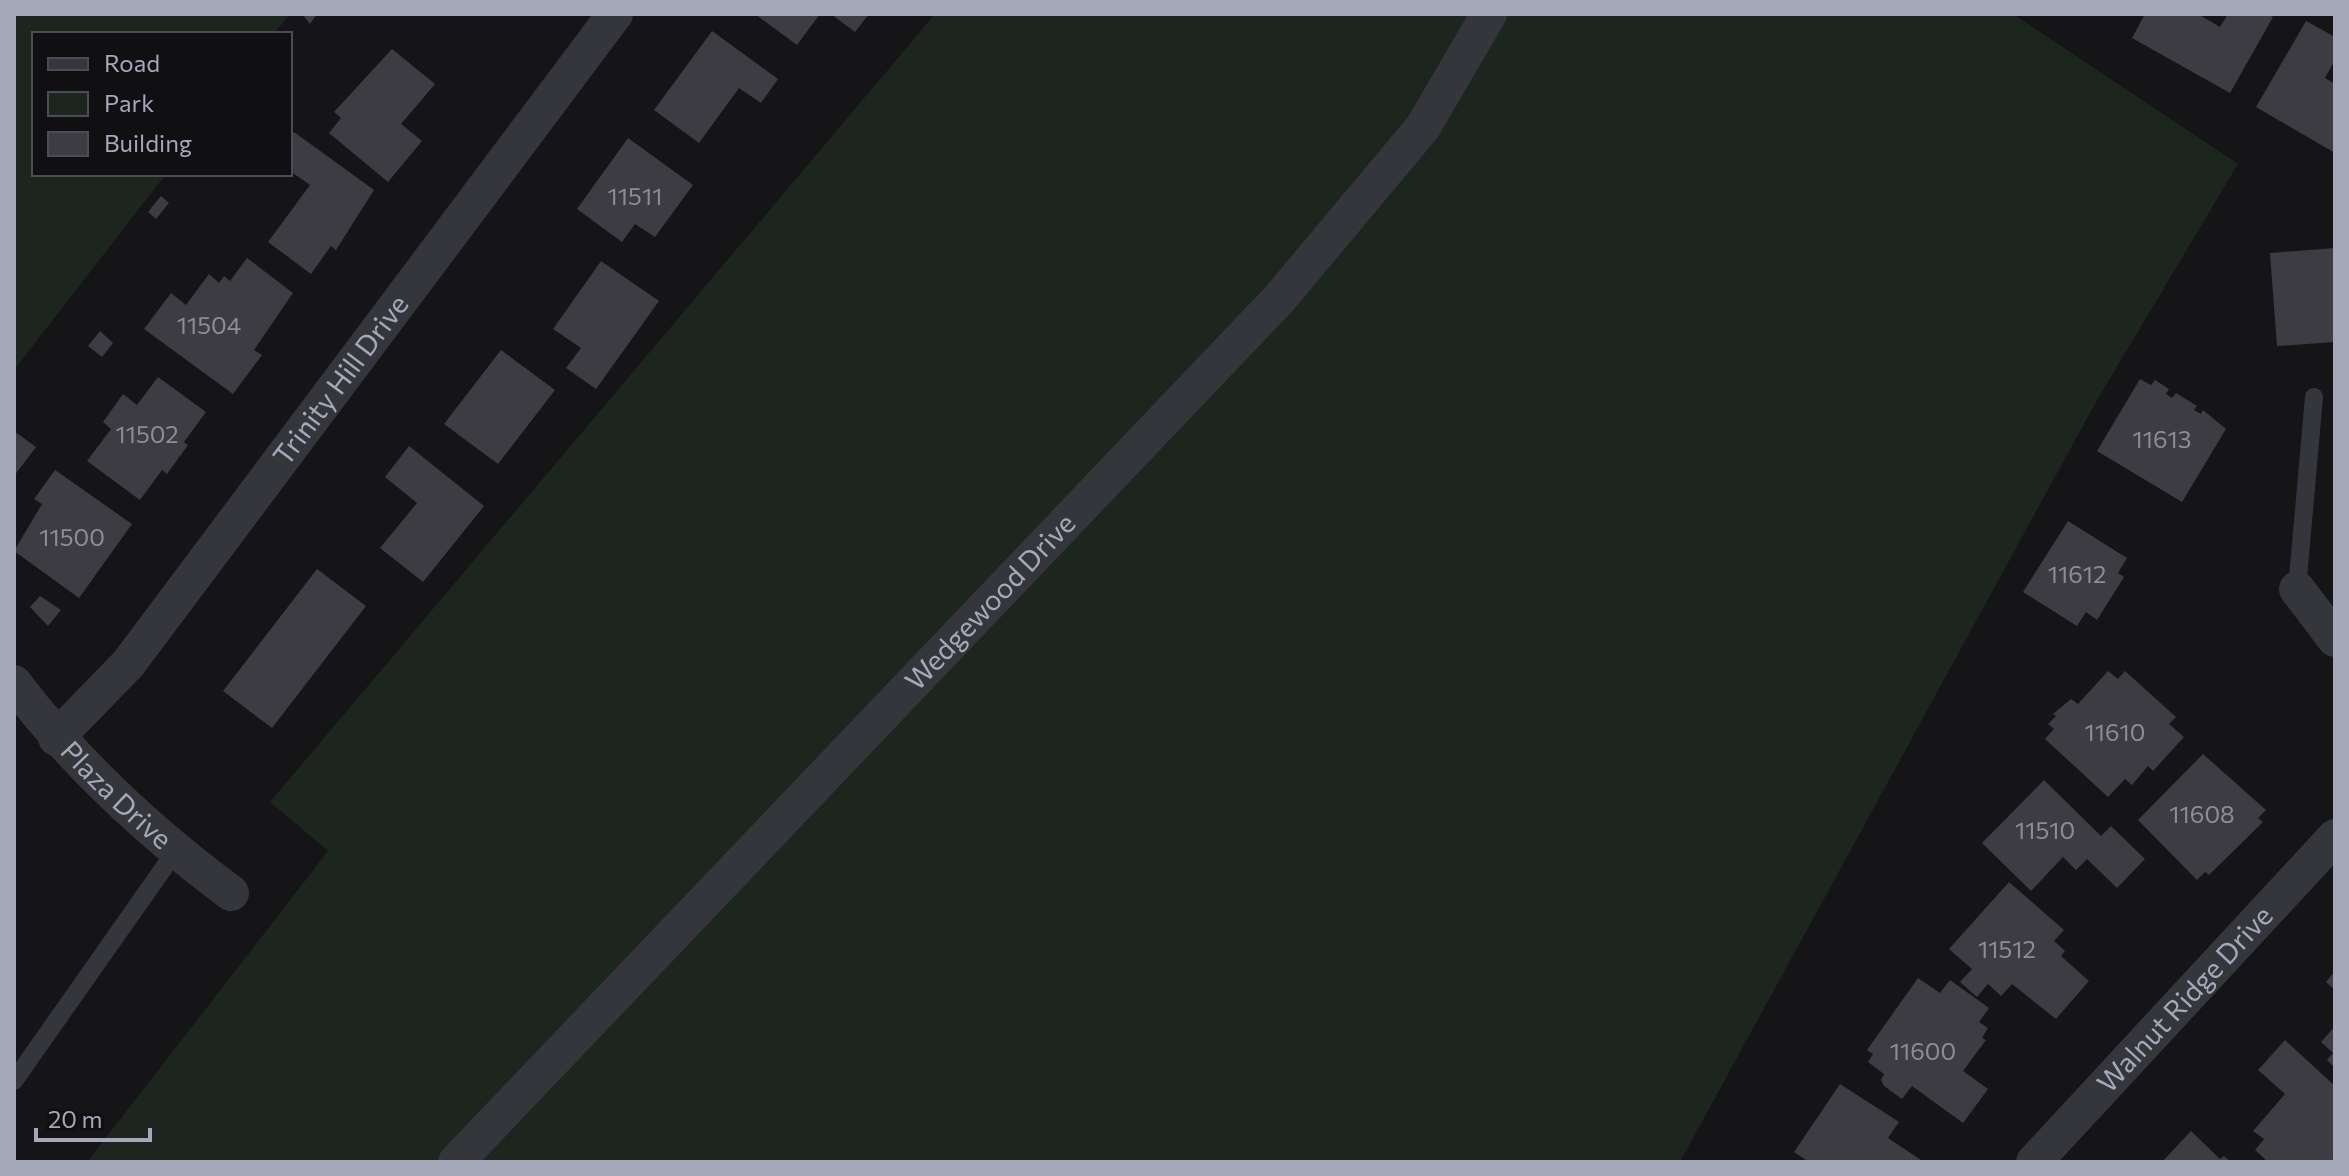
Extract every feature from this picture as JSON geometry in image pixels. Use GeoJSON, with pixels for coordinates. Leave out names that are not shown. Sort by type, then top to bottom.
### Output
{"type":"FeatureCollection","features":[{"type":"Feature","properties":{"kind":"street","name":"Trinity Hill Drive"},"geometry":{"type":"LineString","coordinates":[[56,738],[128,664],[615,14]]}},
{"type":"Feature","properties":{"kind":"street","name":"Wedgewood Drive"},"geometry":{"type":"LineString","coordinates":[[456,1162],[1280,298],[1423,127],[1489,14]]}},
{"type":"Feature","properties":{"kind":"street"},"geometry":{"type":"LineString","coordinates":[[2297,589],[2335,639]]}},
{"type":"Feature","properties":{"kind":"street","name":"Plaza Drive"},"geometry":{"type":"LineString","coordinates":[[14,683],[56,738],[175,852],[231,893]]}},
{"type":"Feature","properties":{"kind":"street","name":"Walnut Ridge Drive"},"geometry":{"type":"LineString","coordinates":[[2034,1162],[2335,837]]}},
{"type":"Feature","properties":{"kind":"lane"},"geometry":{"type":"LineString","coordinates":[[2297,589],[2314,397]]}},
{"type":"Feature","properties":{"kind":"lane"},"geometry":{"type":"LineString","coordinates":[[14,1081],[175,852]]}},
{"type":"Feature","properties":{"kind":"green space"},"geometry":{"type":"Polygon","coordinates":[[[14,14],[290,14],[276,32],[32,32],[32,176],[164,176],[14,370],[14,14]]]}},
{"type":"Feature","properties":{"kind":"green space"},"geometry":{"type":"Polygon","coordinates":[[[935,14],[2013,14],[2238,164],[2096,402],[1680,1162],[87,1162],[328,851],[270,802],[935,14]]]}},
{"type":"Feature","properties":{"kind":"building"},"geometry":{"type":"Polygon","coordinates":[[[302,14],[317,14],[310,24],[302,14]]]}},
{"type":"Feature","properties":{"kind":"building"},"geometry":{"type":"Polygon","coordinates":[[[755,14],[820,14],[797,45],[755,14]]]}},
{"type":"Feature","properties":{"kind":"building"},"geometry":{"type":"Polygon","coordinates":[[[831,14],[869,14],[855,32],[831,14]]]}},
{"type":"Feature","properties":{"kind":"building"},"geometry":{"type":"Polygon","coordinates":[[[2145,14],[2198,14],[2220,27],[2228,14],[2267,14],[2273,17],[2230,93],[2132,38],[2145,14]]]}},
{"type":"Feature","properties":{"kind":"building"},"geometry":{"type":"Polygon","coordinates":[[[2306,21],[2335,37],[2335,60],[2325,78],[2335,84],[2335,153],[2256,107],[2306,21]]]}},
{"type":"Feature","properties":{"kind":"building"},"geometry":{"type":"Polygon","coordinates":[[[712,31],[778,79],[761,103],[739,88],[699,143],[654,110],[712,31]]]}},
{"type":"Feature","properties":{"kind":"building"},"geometry":{"type":"Polygon","coordinates":[[[392,49],[435,84],[401,124],[422,141],[388,182],[329,133],[341,118],[334,112],[392,49]]]}},
{"type":"Feature","properties":{"kind":"building"},"geometry":{"type":"Polygon","coordinates":[[[294,132],[374,190],[336,250],[331,246],[311,274],[268,242],[310,185],[292,172],[294,132]]]}},
{"type":"Feature","properties":{"kind":"building"},"geometry":{"type":"Polygon","coordinates":[[[628,138],[693,185],[655,237],[635,224],[622,242],[577,209],[628,138]]]}},
{"type":"Feature","properties":{"kind":"building"},"geometry":{"type":"Polygon","coordinates":[[[161,196],[169,203],[156,219],[148,212],[161,196]]]}},
{"type":"Feature","properties":{"kind":"building"},"geometry":{"type":"Polygon","coordinates":[[[2335,248],[2335,342],[2277,346],[2270,253],[2335,248]]]}},
{"type":"Feature","properties":{"kind":"building"},"geometry":{"type":"Polygon","coordinates":[[[247,258],[293,293],[254,350],[262,355],[233,394],[144,329],[171,293],[186,305],[209,274],[219,283],[224,276],[230,281],[247,258]]]}},
{"type":"Feature","properties":{"kind":"building"},"geometry":{"type":"Polygon","coordinates":[[[601,261],[659,301],[596,389],[566,368],[581,348],[553,329],[601,261]]]}},
{"type":"Feature","properties":{"kind":"building"},"geometry":{"type":"Polygon","coordinates":[[[100,331],[113,343],[102,357],[88,346],[100,331]]]}},
{"type":"Feature","properties":{"kind":"building"},"geometry":{"type":"Polygon","coordinates":[[[501,350],[555,390],[498,464],[444,424],[501,350]]]}},
{"type":"Feature","properties":{"kind":"building"},"geometry":{"type":"Polygon","coordinates":[[[158,377],[206,412],[184,442],[188,445],[167,474],[162,470],[140,500],[87,461],[111,429],[103,422],[123,394],[137,405],[158,377]]]}},
{"type":"Feature","properties":{"kind":"building"},"geometry":{"type":"Polygon","coordinates":[[[2140,379],[2151,385],[2155,380],[2169,389],[2166,394],[2172,398],[2176,393],[2197,406],[2194,410],[2201,414],[2203,410],[2226,429],[2182,502],[2097,451],[2140,379]]]}},
{"type":"Feature","properties":{"kind":"building"},"geometry":{"type":"Polygon","coordinates":[[[14,431],[36,447],[14,476],[14,431]]]}},
{"type":"Feature","properties":{"kind":"building"},"geometry":{"type":"Polygon","coordinates":[[[409,446],[484,506],[423,582],[380,548],[417,503],[385,477],[409,446]]]}},
{"type":"Feature","properties":{"kind":"building"},"geometry":{"type":"Polygon","coordinates":[[[55,470],[132,524],[79,598],[14,551],[42,504],[34,499],[55,470]]]}},
{"type":"Feature","properties":{"kind":"building"},"geometry":{"type":"Polygon","coordinates":[[[2068,521],[2127,558],[2118,573],[2124,577],[2097,620],[2086,612],[2077,626],[2023,592],[2068,521]]]}},
{"type":"Feature","properties":{"kind":"building"},"geometry":{"type":"Polygon","coordinates":[[[317,569],[366,606],[272,728],[223,691],[317,569]]]}},
{"type":"Feature","properties":{"kind":"building"},"geometry":{"type":"Polygon","coordinates":[[[40,596],[61,610],[48,626],[30,607],[40,596]]]}},
{"type":"Feature","properties":{"kind":"building"},"geometry":{"type":"Polygon","coordinates":[[[2108,671],[2118,679],[2125,671],[2176,717],[2169,724],[2184,737],[2153,771],[2148,766],[2132,785],[2125,779],[2108,797],[2045,739],[2054,729],[2048,724],[2056,716],[2053,714],[2071,699],[2078,704],[2108,671]]]}},
{"type":"Feature","properties":{"kind":"building"},"geometry":{"type":"Polygon","coordinates":[[[2203,754],[2266,810],[2258,818],[2263,822],[2209,875],[2205,872],[2197,880],[2138,820],[2203,754]]]}},
{"type":"Feature","properties":{"kind":"building"},"geometry":{"type":"Polygon","coordinates":[[[2044,780],[2101,836],[2111,826],[2145,859],[2117,888],[2087,859],[2076,870],[2063,857],[2031,891],[1982,843],[2044,780]]]}},
{"type":"Feature","properties":{"kind":"building"},"geometry":{"type":"Polygon","coordinates":[[[2009,882],[2064,930],[2054,941],[2065,951],[2061,956],[2089,981],[2056,1019],[2012,984],[2001,996],[1988,984],[1977,997],[1960,982],[1972,969],[1949,949],[2009,882]]]}},
{"type":"Feature","properties":{"kind":"building"},"geometry":{"type":"Polygon","coordinates":[[[2335,971],[2335,990],[2326,982],[2335,971]]]}},
{"type":"Feature","properties":{"kind":"building"},"geometry":{"type":"Polygon","coordinates":[[[1918,978],[1940,993],[1950,980],[1989,1008],[1979,1022],[1988,1028],[1982,1038],[1986,1040],[1963,1071],[1988,1089],[1963,1123],[1912,1086],[1902,1099],[1884,1086],[1881,1080],[1884,1074],[1868,1062],[1873,1054],[1867,1050],[1918,978]]]}},
{"type":"Feature","properties":{"kind":"building"},"geometry":{"type":"Polygon","coordinates":[[[2335,1026],[2335,1068],[2327,1060],[2333,1053],[2321,1042],[2335,1026]]]}},
{"type":"Feature","properties":{"kind":"building"},"geometry":{"type":"Polygon","coordinates":[[[2285,1040],[2335,1086],[2335,1157],[2330,1162],[2268,1162],[2255,1150],[2264,1139],[2253,1131],[2285,1094],[2258,1070],[2285,1040]]]}},
{"type":"Feature","properties":{"kind":"building"},"geometry":{"type":"Polygon","coordinates":[[[1840,1084],[1899,1122],[1888,1138],[1924,1162],[1809,1162],[1794,1152],[1840,1084]]]}},
{"type":"Feature","properties":{"kind":"building"},"geometry":{"type":"Polygon","coordinates":[[[2191,1131],[2220,1159],[2224,1156],[2231,1162],[2162,1162],[2191,1131]]]}}]}
